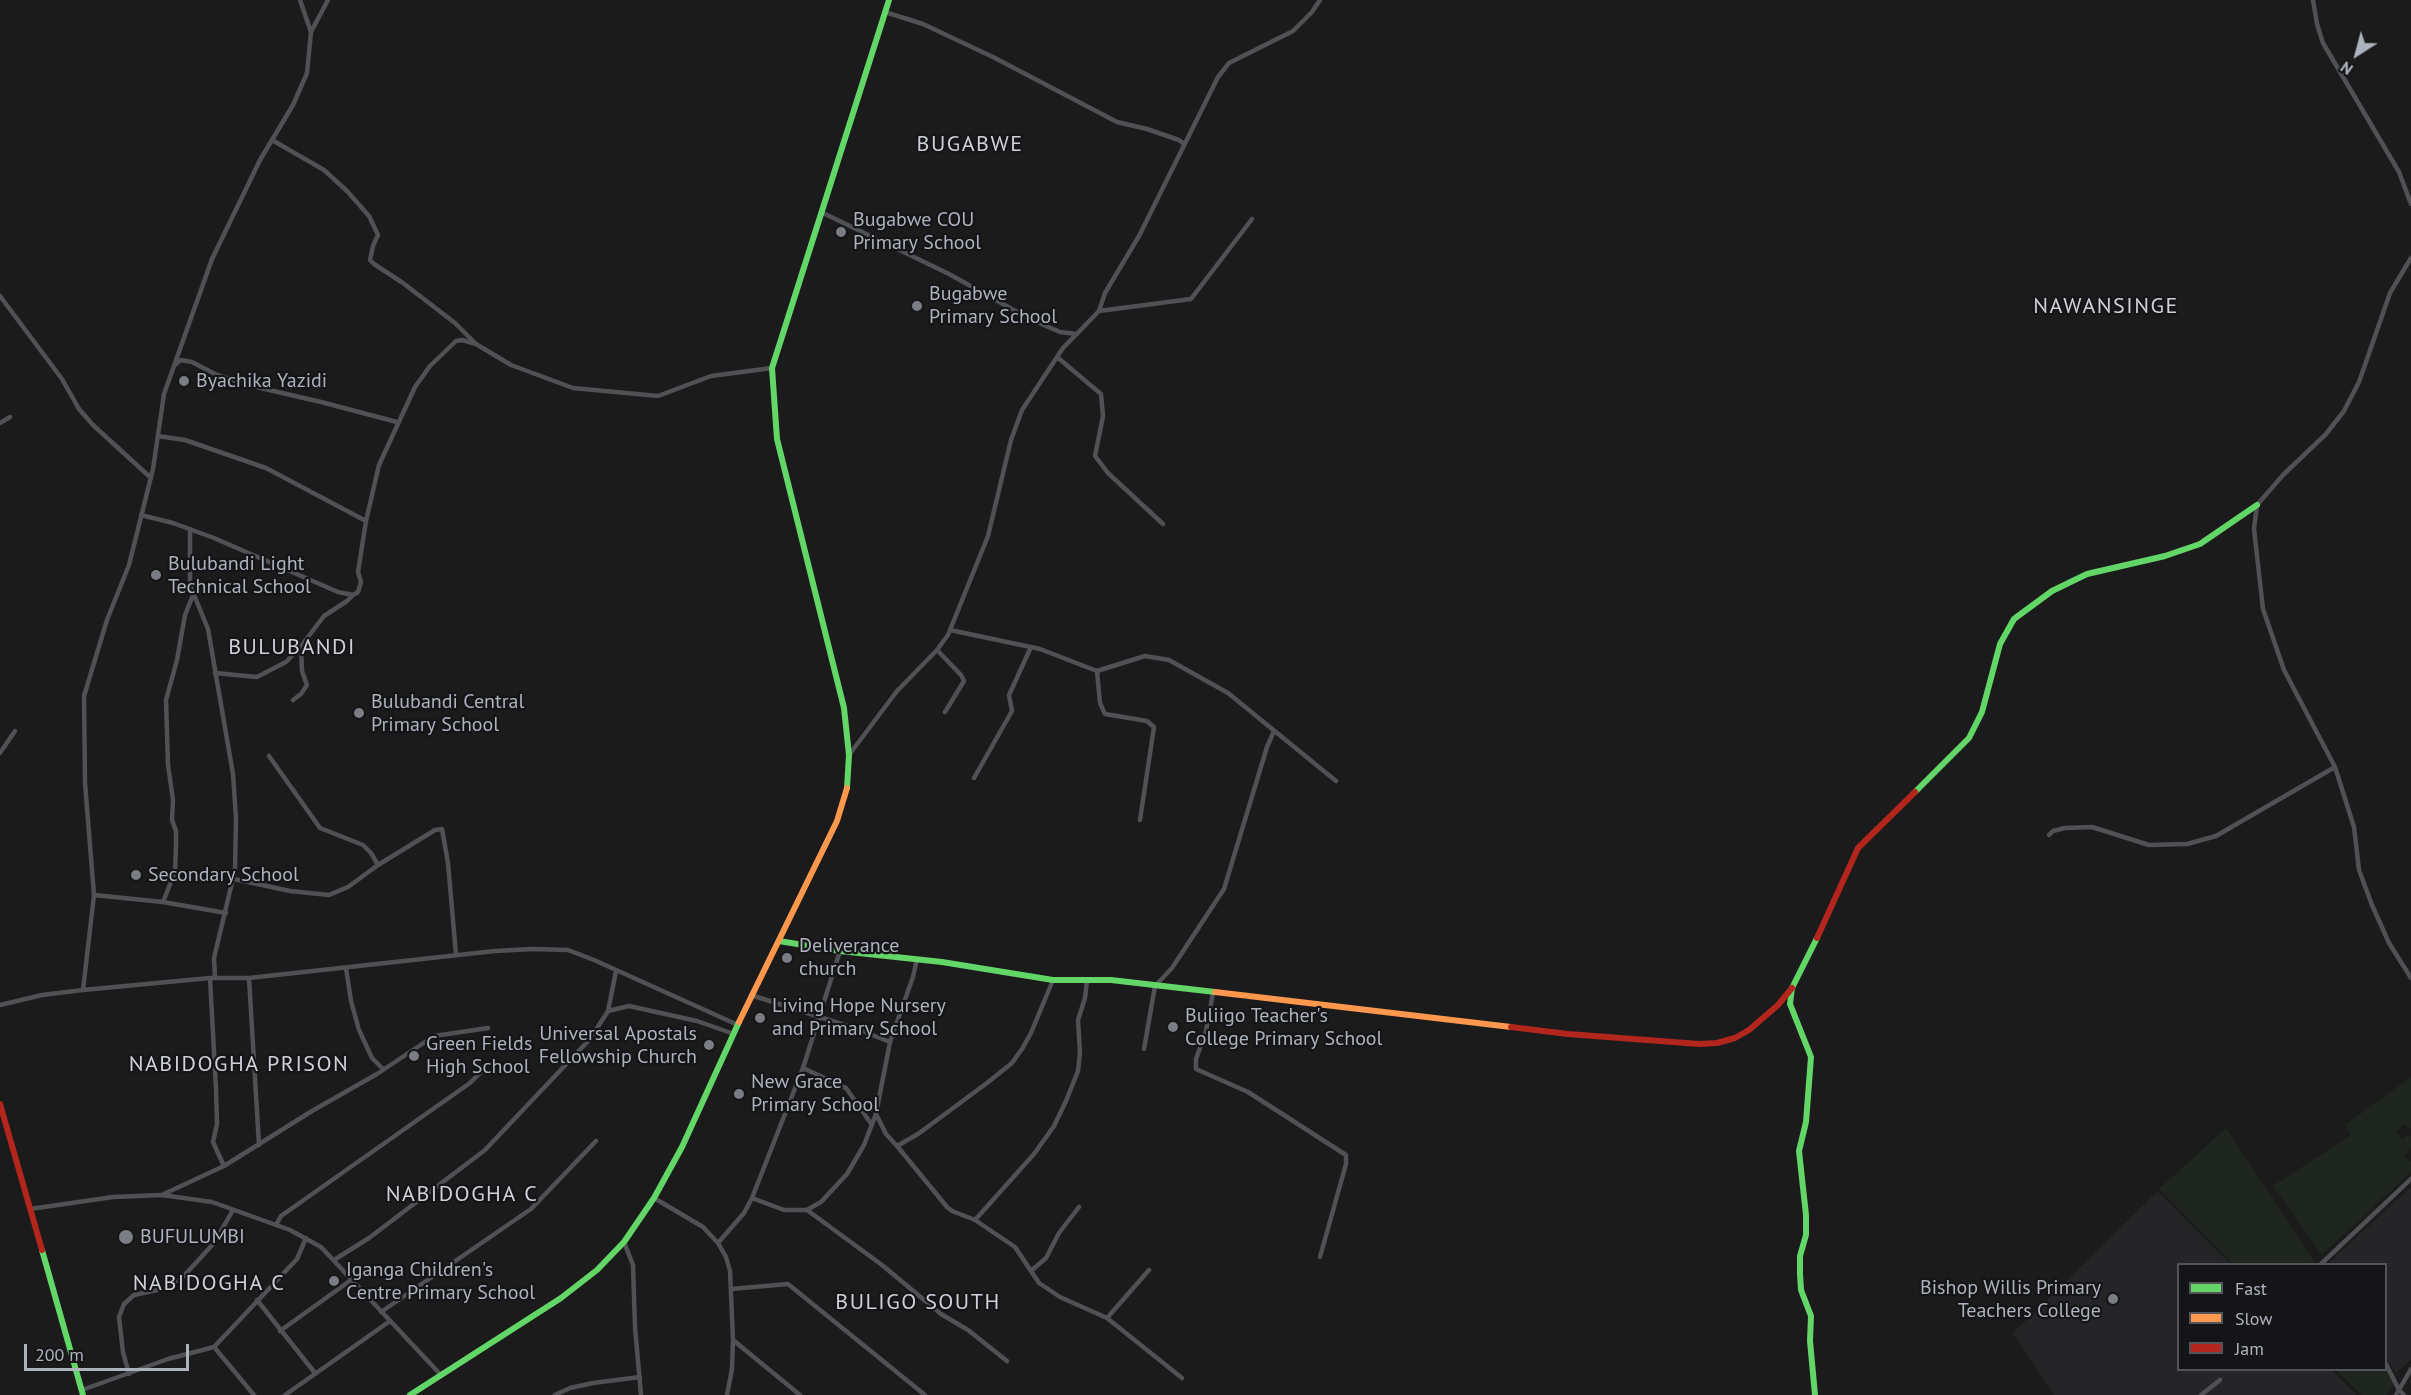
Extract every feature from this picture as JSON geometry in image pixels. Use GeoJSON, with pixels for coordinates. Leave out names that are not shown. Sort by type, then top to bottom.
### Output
{"type":"FeatureCollection","features":[{"type":"Feature","properties":{"kind":"street"},"geometry":{"type":"LineString","coordinates":[[300,0],[311,32]]}},
{"type":"Feature","properties":{"kind":"street"},"geometry":{"type":"LineString","coordinates":[[83,990],[94,895],[85,783],[84,696],[107,620],[129,565],[151,478],[164,394],[174,365],[212,259],[272,140],[293,105],[307,73],[311,32],[328,0]]}},
{"type":"Feature","properties":{"kind":"street"},"geometry":{"type":"LineString","coordinates":[[410,1395],[570,1292],[597,1270],[624,1242],[654,1198],[682,1148],[751,995],[837,820],[848,784],[849,755],[844,708],[777,439],[772,368],[889,0]]}},
{"type":"Feature","properties":{"kind":"street"},"geometry":{"type":"LineString","coordinates":[[849,755],[897,691],[937,650],[950,630],[988,536],[1015,425],[1057,357],[1099,311],[1105,292],[1140,236],[1218,77],[1229,63],[1293,31],[1312,12],[1320,0]]}},
{"type":"Feature","properties":{"kind":"street"},"geometry":{"type":"LineString","coordinates":[[2313,0],[2323,43],[2399,172],[2411,204]]}},
{"type":"Feature","properties":{"kind":"street"},"geometry":{"type":"LineString","coordinates":[[885,12],[923,24],[993,57],[1117,122],[1148,129],[1184,144]]}},
{"type":"Feature","properties":{"kind":"street"},"geometry":{"type":"LineString","coordinates":[[272,140],[324,170],[347,191],[369,216],[378,235],[370,260],[455,323],[476,344]]}},
{"type":"Feature","properties":{"kind":"street"},"geometry":{"type":"LineString","coordinates":[[823,213],[949,274],[1028,318],[1060,332],[1077,334]]}},
{"type":"Feature","properties":{"kind":"street"},"geometry":{"type":"LineString","coordinates":[[1099,311],[1191,299],[1252,219]]}},
{"type":"Feature","properties":{"kind":"street"},"geometry":{"type":"LineString","coordinates":[[1815,1395],[1810,1341],[1811,1316],[1802,1290],[1800,1274],[1806,1215],[1799,1152],[1806,1122],[1811,1057],[1790,1004],[1792,988],[1801,967],[1812,950],[1858,848],[1968,738],[1982,712],[2000,644],[2014,619],[2052,591],[2087,574],[2164,556],[2200,544],[2257,505],[2283,475],[2326,434],[2344,411],[2359,382],[2390,293],[2411,258]]}},
{"type":"Feature","properties":{"kind":"street"},"geometry":{"type":"LineString","coordinates":[[0,296],[62,379],[79,409],[93,425],[151,478]]}},
{"type":"Feature","properties":{"kind":"street"},"geometry":{"type":"LineString","coordinates":[[216,673],[257,678],[286,662],[324,616],[358,592],[361,582],[358,572],[366,521],[378,465],[415,387],[446,349],[456,341],[462,340],[476,344],[511,364],[573,388],[658,396],[711,376],[772,368]]}},
{"type":"Feature","properties":{"kind":"street"},"geometry":{"type":"LineString","coordinates":[[1057,357],[1101,394],[1103,416],[1095,456],[1115,479],[1163,524]]}},
{"type":"Feature","properties":{"kind":"street"},"geometry":{"type":"LineString","coordinates":[[174,365],[181,360],[192,362],[217,375],[252,387],[397,422]]}},
{"type":"Feature","properties":{"kind":"street"},"geometry":{"type":"LineString","coordinates":[[0,423],[10,417]]}},
{"type":"Feature","properties":{"kind":"street"},"geometry":{"type":"LineString","coordinates":[[158,436],[185,440],[266,468],[366,521]]}},
{"type":"Feature","properties":{"kind":"street"},"geometry":{"type":"LineString","coordinates":[[2257,505],[2254,529],[2263,609],[2284,670],[2335,767],[2354,827],[2360,870],[2372,905],[2389,943],[2411,978]]}},
{"type":"Feature","properties":{"kind":"street"},"geometry":{"type":"LineString","coordinates":[[141,515],[190,529],[338,592],[353,595]]}},
{"type":"Feature","properties":{"kind":"street"},"geometry":{"type":"LineString","coordinates":[[190,529],[190,574],[194,594],[208,629],[233,774],[236,818],[234,879],[214,958],[212,978],[217,1124],[213,1142],[224,1166]]}},
{"type":"Feature","properties":{"kind":"street"},"geometry":{"type":"LineString","coordinates":[[163,902],[175,872],[176,846],[168,765],[166,700],[177,660],[185,615],[194,594]]}},
{"type":"Feature","properties":{"kind":"street"},"geometry":{"type":"LineString","coordinates":[[950,630],[1031,647],[1097,671],[1144,657],[1169,660],[1228,693],[1336,781]]}},
{"type":"Feature","properties":{"kind":"street"},"geometry":{"type":"LineString","coordinates":[[293,700],[307,685],[302,671],[301,646]]}},
{"type":"Feature","properties":{"kind":"street"},"geometry":{"type":"LineString","coordinates":[[974,778],[1012,711],[1009,694],[1031,647]]}},
{"type":"Feature","properties":{"kind":"street"},"geometry":{"type":"LineString","coordinates":[[937,650],[964,681],[945,712]]}},
{"type":"Feature","properties":{"kind":"street"},"geometry":{"type":"LineString","coordinates":[[1097,671],[1100,703],[1105,714],[1147,721],[1154,727],[1140,820]]}},
{"type":"Feature","properties":{"kind":"street"},"geometry":{"type":"LineString","coordinates":[[0,753],[15,731]]}},
{"type":"Feature","properties":{"kind":"street"},"geometry":{"type":"LineString","coordinates":[[1144,1049],[1155,986],[1172,968],[1224,889],[1274,731]]}},
{"type":"Feature","properties":{"kind":"street"},"geometry":{"type":"LineString","coordinates":[[269,756],[320,828],[363,845],[371,853],[378,866]]}},
{"type":"Feature","properties":{"kind":"street"},"geometry":{"type":"LineString","coordinates":[[2049,835],[2053,831],[2065,828],[2091,827],[2149,845],[2187,844],[2216,836],[2335,767]]}},
{"type":"Feature","properties":{"kind":"street"},"geometry":{"type":"LineString","coordinates":[[234,879],[290,891],[329,895],[348,887],[435,830],[442,829],[448,863],[456,955]]}},
{"type":"Feature","properties":{"kind":"street"},"geometry":{"type":"LineString","coordinates":[[94,895],[163,902],[226,913]]}},
{"type":"Feature","properties":{"kind":"street"},"geometry":{"type":"LineString","coordinates":[[779,941],[1053,980],[1112,980],[1568,1034],[1699,1044],[1717,1043],[1735,1038],[1749,1030],[1778,1005],[1792,988]]}},
{"type":"Feature","properties":{"kind":"street"},"geometry":{"type":"LineString","coordinates":[[0,1005],[42,995],[83,990],[212,978],[249,978],[504,950],[568,950],[738,1025]]}},
{"type":"Feature","properties":{"kind":"street"},"geometry":{"type":"LineString","coordinates":[[718,1243],[744,1214],[752,1198],[803,1068],[840,951]]}},
{"type":"Feature","properties":{"kind":"street"},"geometry":{"type":"LineString","coordinates":[[752,1198],[784,1210],[807,1210],[821,1202],[847,1173],[856,1160],[876,1114],[890,1042],[914,977],[917,960]]}},
{"type":"Feature","properties":{"kind":"street"},"geometry":{"type":"LineString","coordinates":[[346,968],[359,1030],[372,1058],[383,1069]]}},
{"type":"Feature","properties":{"kind":"street"},"geometry":{"type":"LineString","coordinates":[[334,1260],[369,1238],[485,1150],[590,1039],[608,1011],[616,971]]}},
{"type":"Feature","properties":{"kind":"street"},"geometry":{"type":"LineString","coordinates":[[249,978],[259,1145]]}},
{"type":"Feature","properties":{"kind":"street"},"geometry":{"type":"LineString","coordinates":[[897,1146],[918,1134],[1012,1063],[1031,1033],[1053,980]]}},
{"type":"Feature","properties":{"kind":"street"},"geometry":{"type":"LineString","coordinates":[[975,1220],[1034,1154],[1054,1126],[1066,1101],[1078,1071],[1080,1053],[1078,1020],[1085,998],[1087,980]]}},
{"type":"Feature","properties":{"kind":"street"},"geometry":{"type":"LineString","coordinates":[[1214,993],[1206,1031],[1196,1059],[1196,1069],[1248,1092],[1346,1155],[1346,1164],[1320,1257]]}},
{"type":"Feature","properties":{"kind":"street"},"geometry":{"type":"LineString","coordinates":[[751,995],[890,1042]]}},
{"type":"Feature","properties":{"kind":"street"},"geometry":{"type":"LineString","coordinates":[[608,1011],[629,1006],[697,1021],[734,1034]]}},
{"type":"Feature","properties":{"kind":"street"},"geometry":{"type":"LineString","coordinates":[[162,1195],[224,1166],[434,1036],[488,1028]]}},
{"type":"Feature","properties":{"kind":"street"},"geometry":{"type":"LineString","coordinates":[[803,1068],[846,1088],[872,1125]]}},
{"type":"Feature","properties":{"kind":"street"},"geometry":{"type":"LineString","coordinates":[[276,1225],[281,1216],[462,1089],[483,1070]]}},
{"type":"Feature","properties":{"kind":"street"},"geometry":{"type":"LineString","coordinates":[[0,1104],[83,1393],[168,1359],[214,1347],[297,1259],[306,1238]]}},
{"type":"Feature","properties":{"kind":"street"},"geometry":{"type":"LineString","coordinates":[[876,1114],[886,1134],[946,1207],[975,1220],[1015,1247],[1039,1283],[1060,1297],[1107,1318],[1182,1378]]}},
{"type":"Feature","properties":{"kind":"street"},"geometry":{"type":"LineString","coordinates":[[381,1312],[531,1209],[596,1141]]}},
{"type":"Feature","properties":{"kind":"street"},"geometry":{"type":"LineString","coordinates":[[2322,1263],[2411,1179]]}},
{"type":"Feature","properties":{"kind":"street"},"geometry":{"type":"LineString","coordinates":[[30,1209],[113,1197],[162,1195],[212,1202],[276,1225],[321,1247],[440,1374]]}},
{"type":"Feature","properties":{"kind":"street"},"geometry":{"type":"LineString","coordinates":[[654,1198],[703,1227],[718,1243],[728,1264],[733,1340],[732,1370],[727,1395]]}},
{"type":"Feature","properties":{"kind":"street"},"geometry":{"type":"LineString","coordinates":[[1030,1271],[1046,1258],[1059,1233],[1079,1207]]}},
{"type":"Feature","properties":{"kind":"street"},"geometry":{"type":"LineString","coordinates":[[129,1374],[123,1352],[119,1317],[124,1304],[134,1295],[167,1288],[182,1278],[214,1243],[233,1210]]}},
{"type":"Feature","properties":{"kind":"street"},"geometry":{"type":"LineString","coordinates":[[807,1210],[1007,1362]]}},
{"type":"Feature","properties":{"kind":"street"},"geometry":{"type":"LineString","coordinates":[[624,1242],[633,1264],[635,1327],[641,1395]]}},
{"type":"Feature","properties":{"kind":"street"},"geometry":{"type":"LineString","coordinates":[[1107,1318],[1149,1270]]}},
{"type":"Feature","properties":{"kind":"street"},"geometry":{"type":"LineString","coordinates":[[280,1331],[351,1280]]}},
{"type":"Feature","properties":{"kind":"street"},"geometry":{"type":"LineString","coordinates":[[731,1289],[788,1284],[925,1395]]}},
{"type":"Feature","properties":{"kind":"street"},"geometry":{"type":"LineString","coordinates":[[257,1300],[315,1373]]}},
{"type":"Feature","properties":{"kind":"street"},"geometry":{"type":"LineString","coordinates":[[285,1395],[390,1321]]}},
{"type":"Feature","properties":{"kind":"street"},"geometry":{"type":"LineString","coordinates":[[733,1340],[796,1394]]}},
{"type":"Feature","properties":{"kind":"street"},"geometry":{"type":"LineString","coordinates":[[214,1347],[254,1395]]}},
{"type":"Feature","properties":{"kind":"street"},"geometry":{"type":"LineString","coordinates":[[2387,1368],[2398,1392],[2404,1395]]}},
{"type":"Feature","properties":{"kind":"street"},"geometry":{"type":"LineString","coordinates":[[2398,1392],[2411,1369]]}},
{"type":"Feature","properties":{"kind":"street"},"geometry":{"type":"LineString","coordinates":[[555,1395],[570,1388],[593,1383],[640,1377]]}},
{"type":"Feature","properties":{"kind":"street"},"geometry":{"type":"LineString","coordinates":[[2201,1395],[2220,1380]]}},
{"type":"Feature","properties":{"kind":"shaded area"},"geometry":{"type":"Polygon","coordinates":[[[2411,1077],[2411,1129],[2404,1124],[2396,1133],[2403,1139],[2408,1134],[2411,1137],[2411,1148],[2403,1156],[2411,1162],[2411,1172],[2322,1255],[2273,1186],[2351,1135],[2345,1125],[2411,1077]]]}},
{"type":"Feature","properties":{"kind":"shaded area"},"geometry":{"type":"Polygon","coordinates":[[[2226,1128],[2315,1263],[2232,1263],[2159,1189],[2226,1128]]]}},
{"type":"Feature","properties":{"kind":"shaded area"},"geometry":{"type":"Polygon","coordinates":[[[2411,1187],[2411,1360],[2396,1373],[2387,1360],[2387,1263],[2328,1263],[2411,1187]]]}},
{"type":"Feature","properties":{"kind":"shaded area","name":"Bishop Willis Primary Teachers College"},"geometry":{"type":"Polygon","coordinates":[[[2158,1191],[2229,1263],[2177,1263],[2177,1371],[2333,1371],[2357,1395],[2054,1395],[2013,1333],[2158,1191]]]}},
{"type":"Feature","properties":{"kind":"shaded area"},"geometry":{"type":"Polygon","coordinates":[[[2337,1371],[2387,1371],[2395,1383],[2387,1395],[2361,1395],[2337,1371]]]}},
{"type":"Feature","properties":{"kind":"traffic: fast"},"geometry":{"type":"LineString","coordinates":[[847,788],[849,755],[844,708],[777,439],[772,368],[889,0]]}},
{"type":"Feature","properties":{"kind":"traffic: fast"},"geometry":{"type":"LineString","coordinates":[[1915,792],[1969,738],[1982,712],[2000,644],[2014,619],[2052,591],[2087,574],[2165,556],[2200,544],[2257,505]]}},
{"type":"Feature","properties":{"kind":"traffic: fast"},"geometry":{"type":"LineString","coordinates":[[1815,1395],[1810,1341],[1811,1316],[1801,1290],[1800,1274],[1800,1256],[1806,1235],[1806,1215],[1799,1151],[1806,1122],[1811,1057],[1790,1004],[1792,988],[1817,938]]}},
{"type":"Feature","properties":{"kind":"traffic: fast"},"geometry":{"type":"LineString","coordinates":[[779,941],[840,951],[942,962],[1053,980],[1111,980],[1215,992]]}},
{"type":"Feature","properties":{"kind":"traffic: fast"},"geometry":{"type":"LineString","coordinates":[[410,1395],[561,1298],[597,1270],[624,1242],[654,1198],[682,1147],[739,1022]]}},
{"type":"Feature","properties":{"kind":"traffic: fast"},"geometry":{"type":"LineString","coordinates":[[42,1250],[83,1395]]}},
{"type":"Feature","properties":{"kind":"traffic: slow"},"geometry":{"type":"LineString","coordinates":[[739,1022],[837,821],[847,788]]}},
{"type":"Feature","properties":{"kind":"traffic: slow"},"geometry":{"type":"LineString","coordinates":[[1215,992],[1511,1027]]}},
{"type":"Feature","properties":{"kind":"traffic: jam"},"geometry":{"type":"LineString","coordinates":[[1817,938],[1858,848],[1915,792]]}},
{"type":"Feature","properties":{"kind":"traffic: jam"},"geometry":{"type":"LineString","coordinates":[[1511,1027],[1568,1034],[1699,1044],[1717,1043],[1735,1038],[1749,1030],[1778,1005],[1792,988]]}},
{"type":"Feature","properties":{"kind":"traffic: jam"},"geometry":{"type":"LineString","coordinates":[[0,1104],[42,1250]]}},
{"type":"Feature","properties":{"kind":"place","name":"Bugabwe COU Primary School"},"geometry":{"type":"Point","coordinates":[841,232]}},
{"type":"Feature","properties":{"kind":"place","name":"Bugabwe Primary School"},"geometry":{"type":"Point","coordinates":[917,306]}},
{"type":"Feature","properties":{"kind":"place","name":"Byachika Yazidi"},"geometry":{"type":"Point","coordinates":[184,381]}},
{"type":"Feature","properties":{"kind":"place","name":"Bulubandi Light Technical School"},"geometry":{"type":"Point","coordinates":[156,575]}},
{"type":"Feature","properties":{"kind":"place","name":"Bulubandi Central Primary School"},"geometry":{"type":"Point","coordinates":[359,713]}},
{"type":"Feature","properties":{"kind":"place","name":"Secondary School"},"geometry":{"type":"Point","coordinates":[136,875]}},
{"type":"Feature","properties":{"kind":"place","name":"Deliverance church"},"geometry":{"type":"Point","coordinates":[787,958]}},
{"type":"Feature","properties":{"kind":"place","name":"Living Hope Nursery and Primary School"},"geometry":{"type":"Point","coordinates":[760,1018]}},
{"type":"Feature","properties":{"kind":"place","name":"Buliigo Teacher's College Primary School"},"geometry":{"type":"Point","coordinates":[1173,1027]}},
{"type":"Feature","properties":{"kind":"place","name":"Universal Apostals Fellowship Church"},"geometry":{"type":"Point","coordinates":[709,1045]}},
{"type":"Feature","properties":{"kind":"place","name":"Green Fields High School"},"geometry":{"type":"Point","coordinates":[414,1056]}},
{"type":"Feature","properties":{"kind":"place","name":"New Grace Primary School"},"geometry":{"type":"Point","coordinates":[739,1094]}},
{"type":"Feature","properties":{"kind":"place","name":"BUFULUMBI"},"geometry":{"type":"Point","coordinates":[126,1237]}},
{"type":"Feature","properties":{"kind":"place","name":"Iganga Children's Centre Primary School"},"geometry":{"type":"Point","coordinates":[334,1281]}},
{"type":"Feature","properties":{"kind":"place","name":"Bishop Willis Primary Teachers College"},"geometry":{"type":"Point","coordinates":[2113,1299]}},
{"type":"Feature","properties":{"kind":"district","name":"BUGABWE"},"geometry":{"type":"Point","coordinates":[970,145]}},
{"type":"Feature","properties":{"kind":"district","name":"NAWANSINGE"},"geometry":{"type":"Point","coordinates":[2106,307]}},
{"type":"Feature","properties":{"kind":"district","name":"BULUBANDI"},"geometry":{"type":"Point","coordinates":[292,648]}},
{"type":"Feature","properties":{"kind":"district","name":"NABIDOGHA PRISON"},"geometry":{"type":"Point","coordinates":[239,1065]}},
{"type":"Feature","properties":{"kind":"district","name":"NABIDOGHA C"},"geometry":{"type":"Point","coordinates":[462,1195]}},
{"type":"Feature","properties":{"kind":"district","name":"NABIDOGHA C"},"geometry":{"type":"Point","coordinates":[209,1284]}},
{"type":"Feature","properties":{"kind":"district","name":"BULIGO SOUTH"},"geometry":{"type":"Point","coordinates":[918,1303]}}]}
